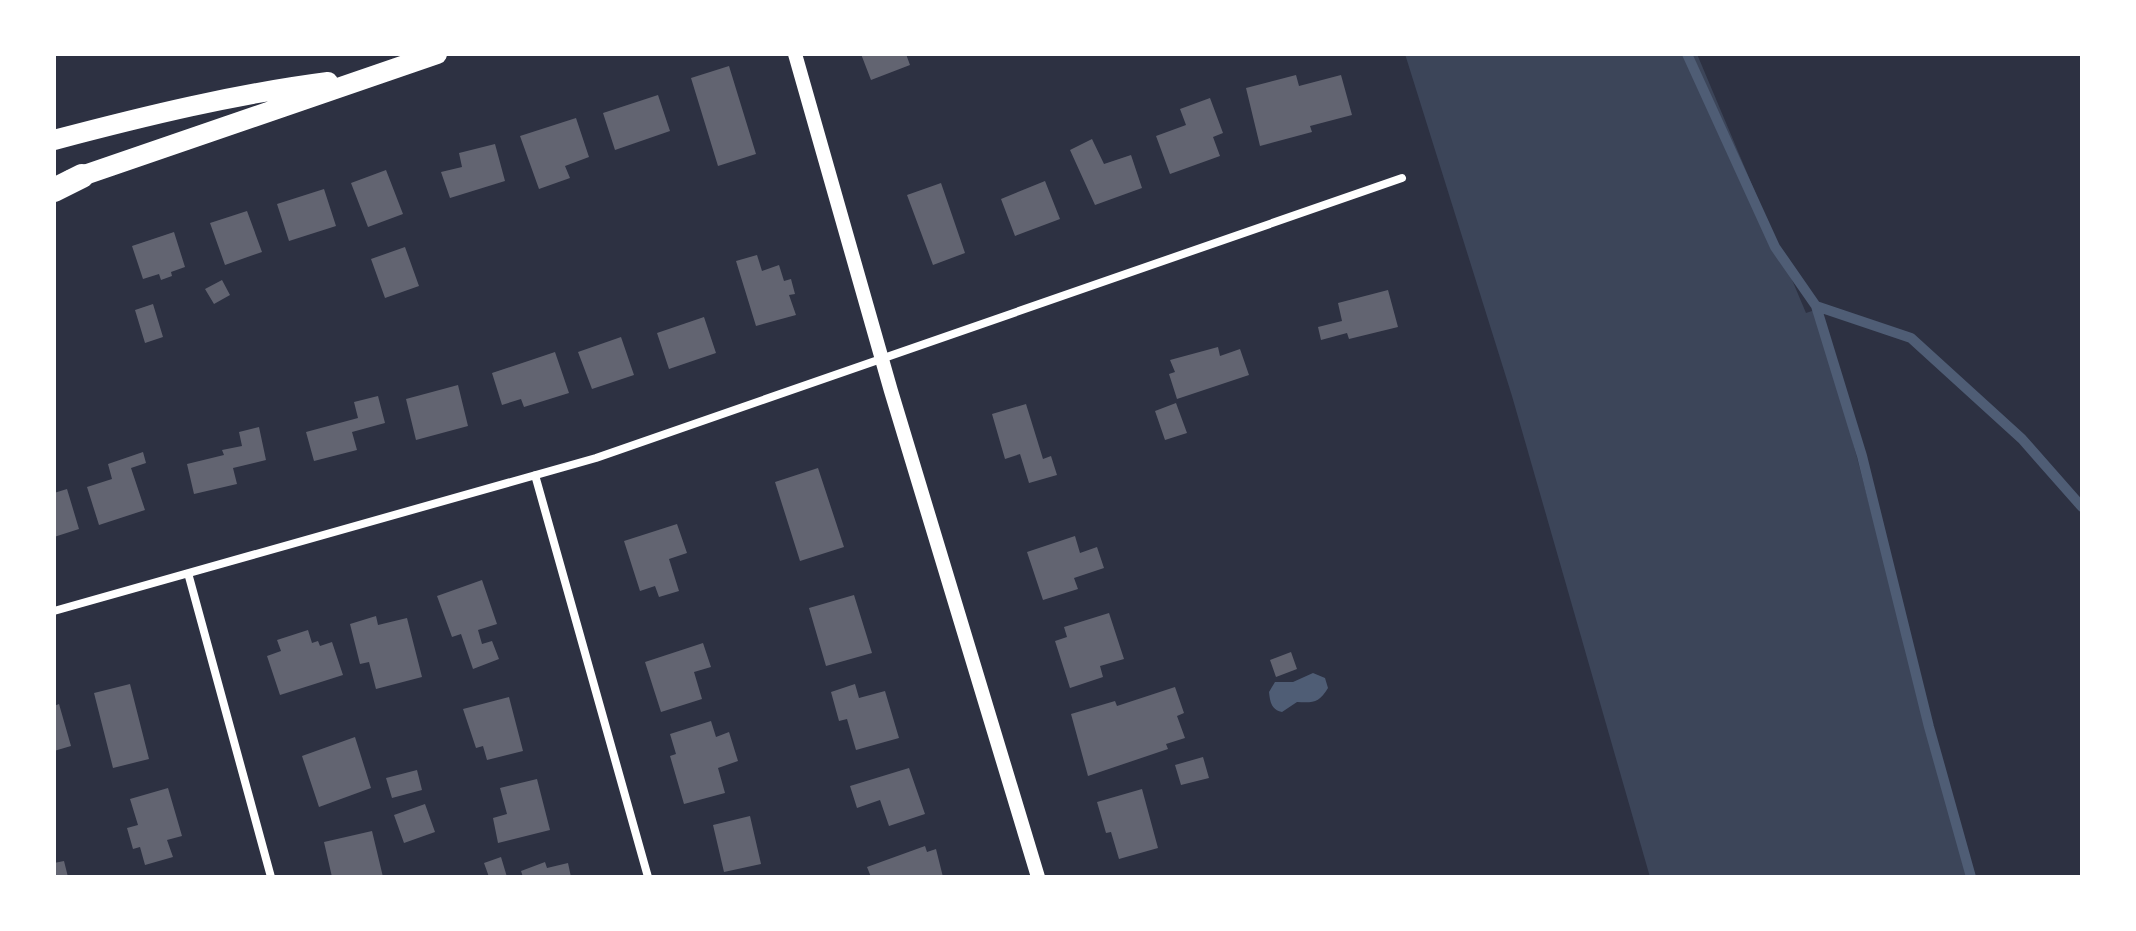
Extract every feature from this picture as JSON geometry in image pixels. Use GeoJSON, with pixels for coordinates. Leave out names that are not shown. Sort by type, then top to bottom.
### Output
{"type":"FeatureCollection","features":[{"type":"Feature","properties":{"kind":"highway"},"geometry":{"type":"LineString","coordinates":[[54,190],[82,176]]}},
{"type":"Feature","properties":{"kind":"main road"},"geometry":{"type":"LineString","coordinates":[[54,183],[437,54]]}},
{"type":"Feature","properties":{"kind":"main road"},"geometry":{"type":"LineString","coordinates":[[54,140],[257,91],[371,76]]}},
{"type":"Feature","properties":{"kind":"street"},"geometry":{"type":"LineString","coordinates":[[795,54],[882,360],[1038,877]]}},
{"type":"Feature","properties":{"kind":"street"},"geometry":{"type":"LineString","coordinates":[[54,611],[611,453],[1402,178]]}},
{"type":"Feature","properties":{"kind":"street"},"geometry":{"type":"LineString","coordinates":[[535,475],[648,877]]}},
{"type":"Feature","properties":{"kind":"street"},"geometry":{"type":"LineString","coordinates":[[188,573],[271,877]]}},
{"type":"Feature","properties":{"kind":"shaded area"},"geometry":{"type":"Polygon","coordinates":[[[1405,54],[1697,54],[1806,313],[1818,309],[1967,877],[1650,877],[1512,396],[1405,54]]]}},
{"type":"Feature","properties":{"kind":"shaded area"},"geometry":{"type":"Polygon","coordinates":[[[1313,673],[1325,678],[1328,688],[1322,697],[1311,702],[1297,702],[1282,712],[1273,707],[1269,692],[1275,682],[1293,682],[1313,673]]]}},
{"type":"Feature","properties":{"kind":"building"},"geometry":{"type":"Polygon","coordinates":[[[861,54],[906,54],[910,65],[871,80],[861,54]]]}},
{"type":"Feature","properties":{"kind":"building"},"geometry":{"type":"Polygon","coordinates":[[[729,66],[756,154],[718,166],[691,78],[729,66]]]}},
{"type":"Feature","properties":{"kind":"building"},"geometry":{"type":"Polygon","coordinates":[[[1296,75],[1299,86],[1341,75],[1352,115],[1310,126],[1312,132],[1260,146],[1246,88],[1296,75]]]}},
{"type":"Feature","properties":{"kind":"building"},"geometry":{"type":"Polygon","coordinates":[[[658,95],[670,131],[615,150],[603,113],[658,95]]]}},
{"type":"Feature","properties":{"kind":"building"},"geometry":{"type":"Polygon","coordinates":[[[1210,98],[1223,133],[1213,137],[1220,156],[1170,174],[1156,136],[1186,125],[1180,109],[1210,98]]]}},
{"type":"Feature","properties":{"kind":"building"},"geometry":{"type":"Polygon","coordinates":[[[576,118],[589,157],[565,166],[570,178],[539,189],[520,136],[576,118]]]}},
{"type":"Feature","properties":{"kind":"building"},"geometry":{"type":"Polygon","coordinates":[[[1092,139],[1104,164],[1131,155],[1142,188],[1095,205],[1070,150],[1092,139]]]}},
{"type":"Feature","properties":{"kind":"building"},"geometry":{"type":"Polygon","coordinates":[[[495,144],[505,181],[450,198],[441,172],[462,167],[459,153],[495,144]]]}},
{"type":"Feature","properties":{"kind":"building"},"geometry":{"type":"Polygon","coordinates":[[[386,170],[403,214],[368,227],[351,183],[386,170]]]}},
{"type":"Feature","properties":{"kind":"building"},"geometry":{"type":"Polygon","coordinates":[[[1045,181],[1060,219],[1015,236],[1001,199],[1045,181]]]}},
{"type":"Feature","properties":{"kind":"building"},"geometry":{"type":"Polygon","coordinates":[[[941,183],[965,253],[933,265],[907,195],[941,183]]]}},
{"type":"Feature","properties":{"kind":"building"},"geometry":{"type":"Polygon","coordinates":[[[324,189],[336,226],[289,241],[277,204],[324,189]]]}},
{"type":"Feature","properties":{"kind":"building"},"geometry":{"type":"Polygon","coordinates":[[[247,211],[262,252],[225,265],[210,223],[247,211]]]}},
{"type":"Feature","properties":{"kind":"building"},"geometry":{"type":"Polygon","coordinates":[[[174,232],[185,267],[161,280],[159,274],[143,279],[132,246],[174,232]]]}},
{"type":"Feature","properties":{"kind":"building"},"geometry":{"type":"Polygon","coordinates":[[[405,247],[419,286],[385,298],[371,259],[405,247]]]}},
{"type":"Feature","properties":{"kind":"building"},"geometry":{"type":"Polygon","coordinates":[[[757,255],[762,271],[779,265],[784,281],[791,279],[795,294],[789,295],[796,315],[756,326],[736,261],[757,255]]]}},
{"type":"Feature","properties":{"kind":"building"},"geometry":{"type":"Polygon","coordinates":[[[222,280],[230,295],[214,304],[205,289],[222,280]]]}},
{"type":"Feature","properties":{"kind":"building"},"geometry":{"type":"Polygon","coordinates":[[[1388,290],[1398,327],[1349,339],[1347,333],[1321,340],[1318,327],[1342,321],[1338,303],[1388,290]]]}},
{"type":"Feature","properties":{"kind":"building"},"geometry":{"type":"Polygon","coordinates":[[[153,304],[163,337],[145,343],[135,310],[153,304]]]}},
{"type":"Feature","properties":{"kind":"building"},"geometry":{"type":"Polygon","coordinates":[[[704,317],[716,353],[669,369],[657,333],[704,317]]]}},
{"type":"Feature","properties":{"kind":"building"},"geometry":{"type":"Polygon","coordinates":[[[621,337],[634,375],[592,389],[578,352],[621,337]]]}},
{"type":"Feature","properties":{"kind":"building"},"geometry":{"type":"Polygon","coordinates":[[[1218,347],[1220,356],[1240,349],[1249,375],[1177,399],[1169,374],[1175,372],[1170,360],[1218,347]]]}},
{"type":"Feature","properties":{"kind":"building"},"geometry":{"type":"Polygon","coordinates":[[[555,352],[569,393],[524,407],[521,399],[502,405],[492,373],[555,352]]]}},
{"type":"Feature","properties":{"kind":"building"},"geometry":{"type":"Polygon","coordinates":[[[458,385],[468,426],[416,440],[406,399],[458,385]]]}},
{"type":"Feature","properties":{"kind":"building"},"geometry":{"type":"Polygon","coordinates":[[[378,396],[385,423],[352,432],[357,450],[314,461],[306,432],[358,418],[354,402],[378,396]]]}},
{"type":"Feature","properties":{"kind":"building"},"geometry":{"type":"Polygon","coordinates":[[[1176,403],[1187,433],[1165,440],[1155,411],[1176,403]]]}},
{"type":"Feature","properties":{"kind":"building"},"geometry":{"type":"Polygon","coordinates":[[[1026,404],[1043,459],[1051,456],[1057,475],[1029,483],[1020,454],[1005,459],[992,414],[1026,404]]]}},
{"type":"Feature","properties":{"kind":"building"},"geometry":{"type":"Polygon","coordinates":[[[259,427],[266,460],[233,468],[237,484],[194,494],[187,464],[224,455],[222,450],[242,446],[239,432],[259,427]]]}},
{"type":"Feature","properties":{"kind":"building"},"geometry":{"type":"Polygon","coordinates":[[[143,452],[146,463],[131,468],[145,510],[99,525],[87,487],[112,479],[108,464],[143,452]]]}},
{"type":"Feature","properties":{"kind":"building"},"geometry":{"type":"Polygon","coordinates":[[[818,468],[844,547],[800,561],[775,482],[818,468]]]}},
{"type":"Feature","properties":{"kind":"building"},"geometry":{"type":"Polygon","coordinates":[[[67,489],[79,529],[54,537],[54,493],[67,489]]]}},
{"type":"Feature","properties":{"kind":"building"},"geometry":{"type":"Polygon","coordinates":[[[677,524],[687,553],[669,559],[679,591],[659,597],[655,586],[640,591],[624,541],[677,524]]]}},
{"type":"Feature","properties":{"kind":"building"},"geometry":{"type":"Polygon","coordinates":[[[1075,536],[1080,553],[1097,547],[1104,568],[1074,578],[1078,589],[1043,600],[1027,552],[1075,536]]]}},
{"type":"Feature","properties":{"kind":"building"},"geometry":{"type":"Polygon","coordinates":[[[482,580],[497,624],[478,630],[482,644],[492,641],[499,659],[473,669],[461,634],[452,637],[437,596],[482,580]]]}},
{"type":"Feature","properties":{"kind":"building"},"geometry":{"type":"Polygon","coordinates":[[[854,595],[872,653],[826,666],[809,608],[854,595]]]}},
{"type":"Feature","properties":{"kind":"building"},"geometry":{"type":"Polygon","coordinates":[[[1109,613],[1124,659],[1100,666],[1103,677],[1070,688],[1055,641],[1067,637],[1064,627],[1109,613]]]}},
{"type":"Feature","properties":{"kind":"building"},"geometry":{"type":"Polygon","coordinates":[[[376,616],[378,625],[407,618],[422,677],[376,689],[369,662],[360,664],[350,624],[376,616]]]}},
{"type":"Feature","properties":{"kind":"building"},"geometry":{"type":"Polygon","coordinates":[[[308,630],[312,643],[318,641],[320,646],[332,642],[343,675],[280,695],[267,656],[281,651],[277,640],[308,630]]]}},
{"type":"Feature","properties":{"kind":"building"},"geometry":{"type":"Polygon","coordinates":[[[703,643],[711,667],[694,672],[702,699],[661,712],[645,662],[703,643]]]}},
{"type":"Feature","properties":{"kind":"building"},"geometry":{"type":"Polygon","coordinates":[[[1291,652],[1297,669],[1276,677],[1270,660],[1291,652]]]}},
{"type":"Feature","properties":{"kind":"building"},"geometry":{"type":"Polygon","coordinates":[[[130,684],[149,759],[113,768],[94,693],[130,684]]]}},
{"type":"Feature","properties":{"kind":"building"},"geometry":{"type":"Polygon","coordinates":[[[855,684],[859,698],[885,691],[899,738],[856,750],[847,719],[839,721],[831,692],[855,684]]]}},
{"type":"Feature","properties":{"kind":"building"},"geometry":{"type":"Polygon","coordinates":[[[1175,687],[1184,713],[1177,716],[1185,738],[1166,744],[1168,749],[1088,776],[1071,714],[1115,701],[1117,706],[1175,687]]]}},
{"type":"Feature","properties":{"kind":"building"},"geometry":{"type":"Polygon","coordinates":[[[509,697],[523,751],[487,760],[483,746],[476,748],[463,709],[509,697]]]}},
{"type":"Feature","properties":{"kind":"building"},"geometry":{"type":"Polygon","coordinates":[[[59,704],[71,746],[54,751],[54,706],[59,704]]]}},
{"type":"Feature","properties":{"kind":"building"},"geometry":{"type":"Polygon","coordinates":[[[711,721],[716,737],[729,732],[738,761],[718,768],[725,793],[684,804],[670,756],[676,754],[670,734],[711,721]]]}},
{"type":"Feature","properties":{"kind":"building"},"geometry":{"type":"Polygon","coordinates":[[[355,737],[371,788],[319,807],[302,756],[355,737]]]}},
{"type":"Feature","properties":{"kind":"building"},"geometry":{"type":"Polygon","coordinates":[[[1203,757],[1209,778],[1181,785],[1175,765],[1203,757]]]}},
{"type":"Feature","properties":{"kind":"building"},"geometry":{"type":"Polygon","coordinates":[[[909,768],[925,814],[889,826],[880,800],[857,808],[850,786],[909,768]]]}},
{"type":"Feature","properties":{"kind":"building"},"geometry":{"type":"Polygon","coordinates":[[[417,770],[422,790],[392,798],[386,778],[417,770]]]}},
{"type":"Feature","properties":{"kind":"building"},"geometry":{"type":"Polygon","coordinates":[[[537,779],[550,830],[498,843],[493,818],[507,814],[500,788],[537,779]]]}},
{"type":"Feature","properties":{"kind":"building"},"geometry":{"type":"Polygon","coordinates":[[[168,788],[182,836],[167,840],[173,857],[145,865],[140,847],[133,849],[127,828],[138,825],[130,799],[168,788]]]}},
{"type":"Feature","properties":{"kind":"building"},"geometry":{"type":"Polygon","coordinates":[[[1142,789],[1158,848],[1119,859],[1111,832],[1106,833],[1097,802],[1142,789]]]}},
{"type":"Feature","properties":{"kind":"building"},"geometry":{"type":"Polygon","coordinates":[[[425,804],[435,832],[404,843],[394,815],[425,804]]]}},
{"type":"Feature","properties":{"kind":"building"},"geometry":{"type":"Polygon","coordinates":[[[750,816],[761,864],[724,872],[713,825],[750,816]]]}},
{"type":"Feature","properties":{"kind":"building"},"geometry":{"type":"Polygon","coordinates":[[[372,831],[383,877],[332,877],[324,842],[372,831]]]}},
{"type":"Feature","properties":{"kind":"building"},"geometry":{"type":"Polygon","coordinates":[[[925,846],[927,852],[936,849],[943,877],[871,877],[867,867],[925,846]]]}},
{"type":"Feature","properties":{"kind":"building"},"geometry":{"type":"Polygon","coordinates":[[[501,857],[507,877],[489,877],[484,863],[501,857]]]}},
{"type":"Feature","properties":{"kind":"building"},"geometry":{"type":"Polygon","coordinates":[[[64,861],[68,877],[54,877],[54,863],[64,861]]]}},
{"type":"Feature","properties":{"kind":"building"},"geometry":{"type":"Polygon","coordinates":[[[545,862],[547,868],[568,863],[571,877],[523,877],[521,871],[545,862]]]}},
{"type":"Feature","properties":{"kind":"waterway"},"geometry":{"type":"LineString","coordinates":[[1687,54],[1775,247],[1816,306],[1911,338],[2022,439],[2082,507]]}},
{"type":"Feature","properties":{"kind":"waterway"},"geometry":{"type":"LineString","coordinates":[[1816,306],[1862,456],[1929,727],[1971,877]]}}]}
